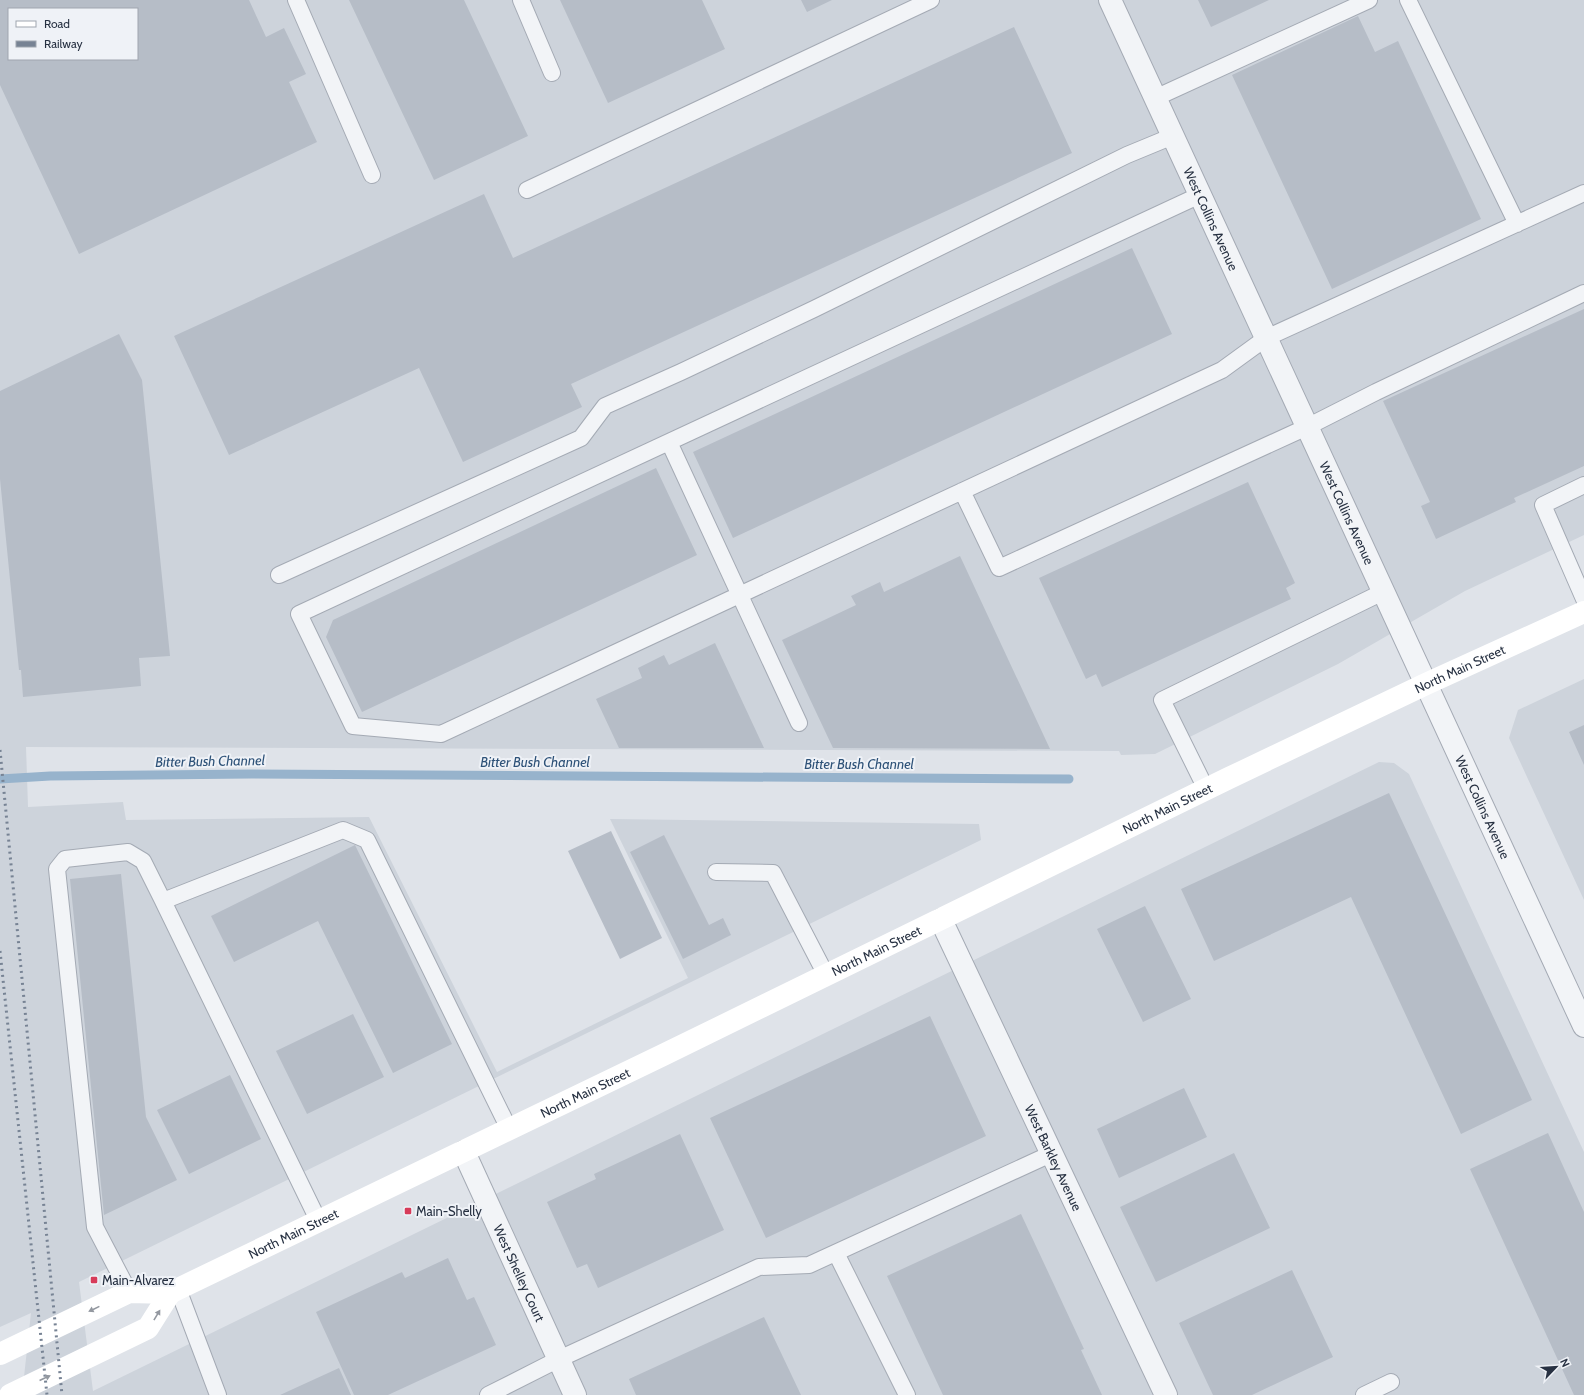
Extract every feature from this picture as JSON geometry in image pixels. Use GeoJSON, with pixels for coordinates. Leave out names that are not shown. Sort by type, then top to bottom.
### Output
{"type":"FeatureCollection","features":[{"type":"Feature","properties":{"kind":"main road","name":"North Main Street"},"geometry":{"type":"LineString","coordinates":[[0,1354],[129,1292],[174,1291],[941,920],[1206,789],[1426,684],[1584,612]]}},
{"type":"Feature","properties":{"kind":"main road"},"geometry":{"type":"LineString","coordinates":[[10,1395],[148,1328],[174,1291]]}},
{"type":"Feature","properties":{"kind":"street","name":"West Collins Avenue"},"geometry":{"type":"LineString","coordinates":[[1110,0],[1584,1026]]}},
{"type":"Feature","properties":{"kind":"street","name":"West Barkley Avenue"},"geometry":{"type":"LineString","coordinates":[[941,920],[1053,1153],[1166,1395]]}},
{"type":"Feature","properties":{"kind":"street","name":"West Shelley Court"},"geometry":{"type":"LineString","coordinates":[[464,1152],[575,1395]]}},
{"type":"Feature","properties":{"kind":"lane"},"geometry":{"type":"LineString","coordinates":[[296,0],[372,174]]}},
{"type":"Feature","properties":{"kind":"lane"},"geometry":{"type":"LineString","coordinates":[[521,0],[552,73]]}},
{"type":"Feature","properties":{"kind":"lane"},"geometry":{"type":"LineString","coordinates":[[527,190],[931,0]]}},
{"type":"Feature","properties":{"kind":"lane"},"geometry":{"type":"LineString","coordinates":[[1155,98],[1369,0]]}},
{"type":"Feature","properties":{"kind":"lane"},"geometry":{"type":"LineString","coordinates":[[1408,0],[1516,224]]}},
{"type":"Feature","properties":{"kind":"lane"},"geometry":{"type":"LineString","coordinates":[[279,576],[581,438],[605,406],[688,369],[1127,155],[1173,136]]}},
{"type":"Feature","properties":{"kind":"lane"},"geometry":{"type":"LineString","coordinates":[[1200,195],[299,614],[353,726],[441,734],[1222,370],[1266,338],[1584,193]]}},
{"type":"Feature","properties":{"kind":"lane"},"geometry":{"type":"LineString","coordinates":[[962,491],[999,568],[1307,427],[1376,392],[1584,293]]}},
{"type":"Feature","properties":{"kind":"lane"},"geometry":{"type":"LineString","coordinates":[[669,442],[799,723]]}},
{"type":"Feature","properties":{"kind":"lane"},"geometry":{"type":"LineString","coordinates":[[1584,486],[1543,505],[1584,599]]}},
{"type":"Feature","properties":{"kind":"lane"},"geometry":{"type":"LineString","coordinates":[[1206,789],[1162,700],[1383,592]]}},
{"type":"Feature","properties":{"kind":"lane"},"geometry":{"type":"LineString","coordinates":[[163,901],[343,830],[367,840],[510,1129]]}},
{"type":"Feature","properties":{"kind":"lane"},"geometry":{"type":"LineString","coordinates":[[129,1292],[95,1227],[57,869],[65,859],[128,852],[143,861],[319,1222]]}},
{"type":"Feature","properties":{"kind":"lane"},"geometry":{"type":"LineString","coordinates":[[716,872],[773,873],[826,975]]}},
{"type":"Feature","properties":{"kind":"lane"},"geometry":{"type":"LineString","coordinates":[[488,1395],[559,1359],[760,1267],[809,1265],[1053,1153]]}},
{"type":"Feature","properties":{"kind":"lane"},"geometry":{"type":"LineString","coordinates":[[836,1253],[907,1395]]}},
{"type":"Feature","properties":{"kind":"lane"},"geometry":{"type":"LineString","coordinates":[[174,1291],[218,1395]]}},
{"type":"Feature","properties":{"kind":"lane"},"geometry":{"type":"LineString","coordinates":[[1364,1395],[1392,1382]]}},
{"type":"Feature","properties":{"kind":"shaded area"},"geometry":{"type":"Polygon","coordinates":[[[0,0],[1584,0],[1584,535],[1465,591],[1338,664],[1155,754],[1121,755],[1119,751],[26,747],[28,807],[123,802],[126,820],[369,817],[497,1072],[688,978],[610,819],[979,824],[981,840],[79,1282],[93,1391],[1379,762],[1394,763],[1409,774],[1584,1152],[1584,1395],[22,1395],[31,1313],[0,1327],[0,0]]]}},
{"type":"Feature","properties":{"kind":"shaded area"},"geometry":{"type":"Polygon","coordinates":[[[1584,679],[1584,900],[1509,738],[1518,710],[1584,679]]]}},
{"type":"Feature","properties":{"kind":"building"},"geometry":{"type":"Polygon","coordinates":[[[0,0],[249,0],[266,37],[284,28],[306,74],[289,82],[317,142],[79,254],[0,85],[0,0]]]}},
{"type":"Feature","properties":{"kind":"building"},"geometry":{"type":"Polygon","coordinates":[[[349,0],[464,0],[528,136],[434,180],[349,0]]]}},
{"type":"Feature","properties":{"kind":"building"},"geometry":{"type":"Polygon","coordinates":[[[560,0],[702,0],[725,49],[608,103],[560,0]]]}},
{"type":"Feature","properties":{"kind":"building"},"geometry":{"type":"Polygon","coordinates":[[[801,0],[832,0],[807,12],[801,0]]]}},
{"type":"Feature","properties":{"kind":"building"},"geometry":{"type":"Polygon","coordinates":[[[1198,0],[1269,0],[1211,27],[1198,0]]]}},
{"type":"Feature","properties":{"kind":"building"},"geometry":{"type":"Polygon","coordinates":[[[1358,16],[1375,52],[1398,41],[1481,219],[1332,289],[1232,75],[1358,16]]]}},
{"type":"Feature","properties":{"kind":"building"},"geometry":{"type":"Polygon","coordinates":[[[1014,27],[1072,153],[571,384],[582,407],[463,462],[419,368],[229,455],[174,336],[484,194],[513,258],[1014,27]]]}},
{"type":"Feature","properties":{"kind":"building"},"geometry":{"type":"Polygon","coordinates":[[[1132,248],[1172,334],[733,538],[693,452],[1132,248]]]}},
{"type":"Feature","properties":{"kind":"building"},"geometry":{"type":"Polygon","coordinates":[[[1584,309],[1584,466],[1514,498],[1516,502],[1436,539],[1421,506],[1430,502],[1383,401],[1584,309]]]}},
{"type":"Feature","properties":{"kind":"building"},"geometry":{"type":"Polygon","coordinates":[[[119,334],[142,380],[170,656],[139,658],[141,686],[23,697],[0,479],[0,391],[119,334]]]}},
{"type":"Feature","properties":{"kind":"building"},"geometry":{"type":"Polygon","coordinates":[[[656,468],[697,555],[362,712],[326,637],[333,620],[656,468]]]}},
{"type":"Feature","properties":{"kind":"building"},"geometry":{"type":"Polygon","coordinates":[[[1248,482],[1295,583],[1286,588],[1291,599],[1102,687],[1096,674],[1086,679],[1039,578],[1248,482]]]}},
{"type":"Feature","properties":{"kind":"building"},"geometry":{"type":"Polygon","coordinates":[[[960,556],[1050,749],[833,748],[782,640],[856,605],[851,596],[880,582],[884,592],[960,556]]]}},
{"type":"Feature","properties":{"kind":"building"},"geometry":{"type":"Polygon","coordinates":[[[715,643],[764,748],[619,748],[596,699],[642,678],[638,668],[664,655],[669,665],[715,643]]]}},
{"type":"Feature","properties":{"kind":"building"},"geometry":{"type":"Polygon","coordinates":[[[1584,725],[1584,765],[1569,732],[1584,725]]]}},
{"type":"Feature","properties":{"kind":"building"},"geometry":{"type":"Polygon","coordinates":[[[1389,793],[1532,1100],[1461,1134],[1351,897],[1214,961],[1181,889],[1389,793]]]}},
{"type":"Feature","properties":{"kind":"building"},"geometry":{"type":"Polygon","coordinates":[[[611,831],[662,938],[620,959],[568,851],[611,831]]]}},
{"type":"Feature","properties":{"kind":"building"},"geometry":{"type":"Polygon","coordinates":[[[664,835],[709,925],[723,918],[731,935],[683,959],[630,852],[664,835]]]}},
{"type":"Feature","properties":{"kind":"building"},"geometry":{"type":"Polygon","coordinates":[[[355,845],[452,1044],[393,1073],[318,921],[234,962],[211,916],[355,845]]]}},
{"type":"Feature","properties":{"kind":"building"},"geometry":{"type":"Polygon","coordinates":[[[121,874],[146,1117],[177,1180],[104,1215],[70,879],[121,874]]]}},
{"type":"Feature","properties":{"kind":"building"},"geometry":{"type":"Polygon","coordinates":[[[1145,906],[1191,999],[1143,1022],[1097,929],[1145,906]]]}},
{"type":"Feature","properties":{"kind":"building"},"geometry":{"type":"Polygon","coordinates":[[[353,1014],[384,1077],[307,1114],[276,1051],[353,1014]]]}},
{"type":"Feature","properties":{"kind":"building"},"geometry":{"type":"Polygon","coordinates":[[[930,1016],[986,1136],[766,1238],[710,1118],[930,1016]]]}},
{"type":"Feature","properties":{"kind":"building"},"geometry":{"type":"Polygon","coordinates":[[[230,1075],[261,1139],[189,1174],[157,1110],[230,1075]]]}},
{"type":"Feature","properties":{"kind":"building"},"geometry":{"type":"Polygon","coordinates":[[[1184,1088],[1207,1137],[1119,1178],[1097,1129],[1184,1088]]]}},
{"type":"Feature","properties":{"kind":"building"},"geometry":{"type":"Polygon","coordinates":[[[1548,1133],[1584,1212],[1584,1395],[1574,1395],[1470,1169],[1548,1133]]]}},
{"type":"Feature","properties":{"kind":"building"},"geometry":{"type":"Polygon","coordinates":[[[680,1134],[724,1230],[598,1288],[587,1264],[577,1268],[547,1202],[596,1179],[594,1174],[680,1134]]]}},
{"type":"Feature","properties":{"kind":"building"},"geometry":{"type":"Polygon","coordinates":[[[1234,1153],[1270,1228],[1156,1282],[1120,1207],[1234,1153]]]}},
{"type":"Feature","properties":{"kind":"building"},"geometry":{"type":"Polygon","coordinates":[[[1021,1214],[1084,1349],[1081,1350],[1102,1395],[943,1395],[887,1276],[1021,1214]]]}},
{"type":"Feature","properties":{"kind":"building"},"geometry":{"type":"Polygon","coordinates":[[[448,1258],[467,1300],[474,1297],[496,1345],[388,1395],[354,1395],[316,1312],[402,1272],[405,1278],[448,1258]]]}},
{"type":"Feature","properties":{"kind":"building"},"geometry":{"type":"Polygon","coordinates":[[[1292,1270],[1333,1357],[1252,1395],[1213,1395],[1179,1323],[1292,1270]]]}},
{"type":"Feature","properties":{"kind":"building"},"geometry":{"type":"Polygon","coordinates":[[[764,1317],[801,1395],[636,1395],[629,1379],[764,1317]]]}},
{"type":"Feature","properties":{"kind":"building"},"geometry":{"type":"Polygon","coordinates":[[[339,1368],[351,1395],[280,1395],[339,1368]]]}},
{"type":"Feature","properties":{"kind":"waterway","name":"Bitter Bush Channel"},"geometry":{"type":"LineString","coordinates":[[0,779],[50,776],[251,774],[1069,779]]}},
{"type":"Feature","properties":{"kind":"railway"},"geometry":{"type":"LineString","coordinates":[[0,750],[62,1395]]}},
{"type":"Feature","properties":{"kind":"railway"},"geometry":{"type":"LineString","coordinates":[[0,951],[47,1395]]}},
{"type":"Feature","properties":{"kind":"place","name":"Main-Shelly"},"geometry":{"type":"Point","coordinates":[408,1211]}},
{"type":"Feature","properties":{"kind":"place","name":"Main-Alvarez"},"geometry":{"type":"Point","coordinates":[94,1280]}}]}
